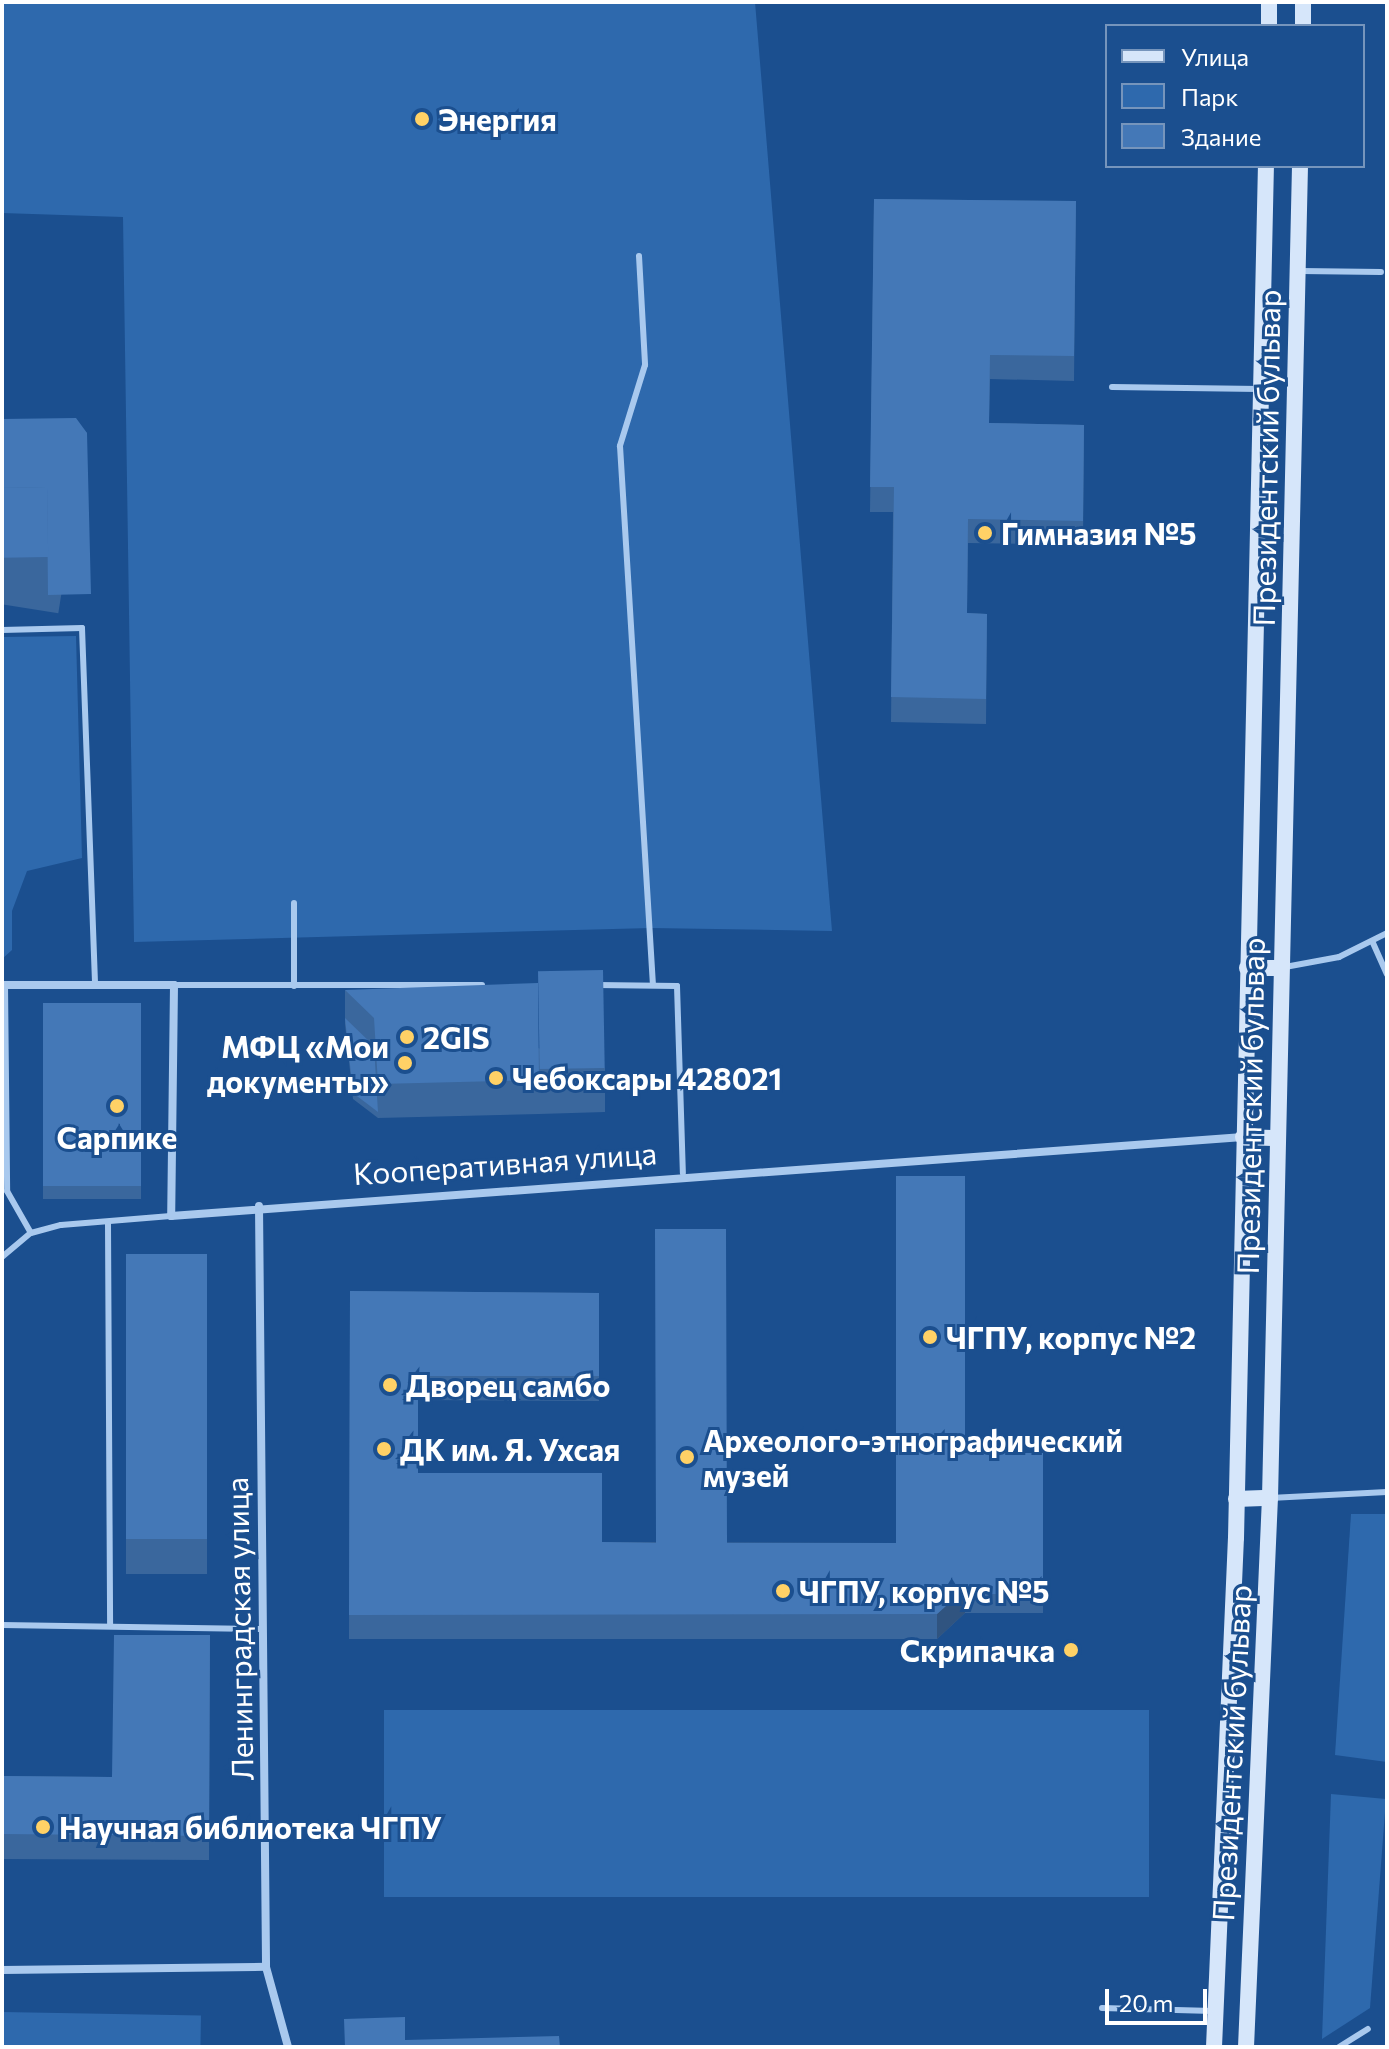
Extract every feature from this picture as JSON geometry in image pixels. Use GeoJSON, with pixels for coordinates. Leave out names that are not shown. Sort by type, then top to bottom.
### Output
{"type":"FeatureCollection","features":[{"type":"Feature","properties":{"kind":"main road"},"geometry":{"type":"LineString","coordinates":[[1269,2],[1269,24]]}},
{"type":"Feature","properties":{"kind":"main road"},"geometry":{"type":"LineString","coordinates":[[1303,2],[1303,24]]}},
{"type":"Feature","properties":{"kind":"main road","name":"Президентский бульвар"},"geometry":{"type":"LineString","coordinates":[[1214,2047],[1236,1499],[1266,168]]}},
{"type":"Feature","properties":{"kind":"main road","name":"Президентский бульвар"},"geometry":{"type":"LineString","coordinates":[[1246,2047],[1270,1498],[1300,168]]}},
{"type":"Feature","properties":{"kind":"main road"},"geometry":{"type":"LineString","coordinates":[[1247,968],[1281,968]]}},
{"type":"Feature","properties":{"kind":"main road"},"geometry":{"type":"LineString","coordinates":[[1243,1137],[1277,1138]]}},
{"type":"Feature","properties":{"kind":"main road"},"geometry":{"type":"LineString","coordinates":[[1236,1499],[1270,1498]]}},
{"type":"Feature","properties":{"kind":"street"},"geometry":{"type":"LineString","coordinates":[[4,985],[174,985],[171,1216]]}},
{"type":"Feature","properties":{"kind":"street","name":"Кооперативная улица"},"geometry":{"type":"LineString","coordinates":[[171,1216],[259,1206],[683,1173],[1243,1137]]}},
{"type":"Feature","properties":{"kind":"street","name":"Ленинградская улица"},"geometry":{"type":"LineString","coordinates":[[259,1206],[266,1967],[288,2047]]}},
{"type":"Feature","properties":{"kind":"street"},"geometry":{"type":"LineString","coordinates":[[2,1970],[266,1967]]}},
{"type":"Feature","properties":{"kind":"lane"},"geometry":{"type":"LineString","coordinates":[[639,256],[645,365],[620,446],[653,985]]}},
{"type":"Feature","properties":{"kind":"lane"},"geometry":{"type":"LineString","coordinates":[[1298,271],[1381,272]]}},
{"type":"Feature","properties":{"kind":"lane"},"geometry":{"type":"LineString","coordinates":[[1112,387],[1262,389]]}},
{"type":"Feature","properties":{"kind":"lane"},"geometry":{"type":"LineString","coordinates":[[2,630],[82,628],[95,985]]}},
{"type":"Feature","properties":{"kind":"lane"},"geometry":{"type":"LineString","coordinates":[[294,903],[294,986]]}},
{"type":"Feature","properties":{"kind":"lane"},"geometry":{"type":"LineString","coordinates":[[1281,968],[1373,943],[1387,933]]}},
{"type":"Feature","properties":{"kind":"lane"},"geometry":{"type":"LineString","coordinates":[[1373,943],[1387,974]]}},
{"type":"Feature","properties":{"kind":"lane"},"geometry":{"type":"LineString","coordinates":[[4,985],[7,1191],[31,1233]]}},
{"type":"Feature","properties":{"kind":"lane"},"geometry":{"type":"LineString","coordinates":[[174,985],[495,985]]}},
{"type":"Feature","properties":{"kind":"lane"},"geometry":{"type":"LineString","coordinates":[[590,985],[677,986],[683,1173]]}},
{"type":"Feature","properties":{"kind":"lane"},"geometry":{"type":"LineString","coordinates":[[2,1257],[31,1233],[171,1216]]}},
{"type":"Feature","properties":{"kind":"lane"},"geometry":{"type":"LineString","coordinates":[[108,1224],[110,1626]]}},
{"type":"Feature","properties":{"kind":"lane"},"geometry":{"type":"LineString","coordinates":[[1270,1498],[1387,1492]]}},
{"type":"Feature","properties":{"kind":"lane"},"geometry":{"type":"LineString","coordinates":[[2,1625],[262,1629]]}},
{"type":"Feature","properties":{"kind":"lane"},"geometry":{"type":"LineString","coordinates":[[1102,2008],[1217,2011]]}},
{"type":"Feature","properties":{"kind":"lane"},"geometry":{"type":"LineString","coordinates":[[1339,2047],[1368,2029]]}},
{"type":"Feature","properties":{"kind":"green space"},"geometry":{"type":"Polygon","coordinates":[[[2,2],[755,2],[832,931],[651,928],[134,942],[123,217],[2,213],[2,2]]]}},
{"type":"Feature","properties":{"kind":"green space"},"geometry":{"type":"Polygon","coordinates":[[[76,636],[82,858],[27,871],[12,911],[12,950],[2,959],[2,637],[76,636]]]}},
{"type":"Feature","properties":{"kind":"green space"},"geometry":{"type":"Polygon","coordinates":[[[1351,1514],[1387,1514],[1387,1762],[1335,1755],[1351,1514]]]}},
{"type":"Feature","properties":{"kind":"green space"},"geometry":{"type":"Polygon","coordinates":[[[384,1710],[1149,1710],[1149,1897],[384,1897],[384,1710]]]}},
{"type":"Feature","properties":{"kind":"green space"},"geometry":{"type":"Polygon","coordinates":[[[1331,1794],[1386,1799],[1370,2008],[1322,2039],[1331,1794]]]}},
{"type":"Feature","properties":{"kind":"green space"},"geometry":{"type":"Polygon","coordinates":[[[2,2012],[201,2015],[200,2047],[2,2047],[2,2012]]]}},
{"type":"Feature","properties":{"kind":"building"},"geometry":{"type":"Polygon","coordinates":[[[874,199],[1076,201],[1074,356],[990,355],[989,423],[1084,425],[1083,521],[968,519],[967,613],[987,614],[986,699],[891,697],[894,487],[870,487],[874,199]]]}},
{"type":"Feature","properties":{"kind":"building"},"geometry":{"type":"Polygon","coordinates":[[[76,418],[87,433],[91,594],[48,595],[47,487],[2,488],[2,419],[76,418]]]}},
{"type":"Feature","properties":{"kind":"building"},"geometry":{"type":"Polygon","coordinates":[[[47,487],[48,557],[3,558],[2,488],[47,487]]]}},
{"type":"Feature","properties":{"kind":"building"},"geometry":{"type":"Polygon","coordinates":[[[603,970],[605,1068],[540,1069],[538,971],[603,970]]]}},
{"type":"Feature","properties":{"kind":"building"},"geometry":{"type":"Polygon","coordinates":[[[538,983],[539,1080],[378,1084],[374,1018],[345,990],[538,983]]]}},
{"type":"Feature","properties":{"kind":"building"},"geometry":{"type":"Polygon","coordinates":[[[43,1003],[141,1003],[141,1186],[43,1186],[43,1003]]]}},
{"type":"Feature","properties":{"kind":"building"},"geometry":{"type":"Polygon","coordinates":[[[345,1018],[374,1046],[378,1112],[353,1093],[345,1018]]]}},
{"type":"Feature","properties":{"kind":"building"},"geometry":{"type":"Polygon","coordinates":[[[896,1176],[965,1176],[965,1589],[937,1614],[349,1615],[350,1291],[599,1293],[599,1376],[418,1376],[418,1473],[602,1473],[602,1542],[656,1543],[655,1229],[726,1229],[727,1543],[896,1543],[896,1176]]]}},
{"type":"Feature","properties":{"kind":"building"},"geometry":{"type":"Polygon","coordinates":[[[126,1254],[207,1254],[207,1539],[126,1539],[126,1254]]]}},
{"type":"Feature","properties":{"kind":"building"},"geometry":{"type":"Polygon","coordinates":[[[965,1453],[1043,1453],[1043,1594],[965,1594],[965,1453]]]}},
{"type":"Feature","properties":{"kind":"building"},"geometry":{"type":"Polygon","coordinates":[[[114,1635],[210,1635],[209,1836],[2,1834],[2,1776],[112,1777],[114,1635]]]}},
{"type":"Feature","properties":{"kind":"building"},"geometry":{"type":"Polygon","coordinates":[[[405,2017],[405,2040],[559,2036],[560,2047],[345,2047],[344,2019],[405,2017]]]}},
{"type":"Feature","properties":{"kind":"place","name":"Энергия"},"geometry":{"type":"Point","coordinates":[422,119]}},
{"type":"Feature","properties":{"kind":"place","name":"Гимназия №5"},"geometry":{"type":"Point","coordinates":[985,533]}},
{"type":"Feature","properties":{"kind":"place","name":"2GIS"},"geometry":{"type":"Point","coordinates":[407,1037]}},
{"type":"Feature","properties":{"kind":"place","name":"МФЦ «Мои документы»"},"geometry":{"type":"Point","coordinates":[405,1063]}},
{"type":"Feature","properties":{"kind":"place","name":"Чебоксары 428021"},"geometry":{"type":"Point","coordinates":[496,1078]}},
{"type":"Feature","properties":{"kind":"place","name":"Сарпике"},"geometry":{"type":"Point","coordinates":[117,1106]}},
{"type":"Feature","properties":{"kind":"place","name":"ЧГПУ, корпус №2"},"geometry":{"type":"Point","coordinates":[930,1337]}},
{"type":"Feature","properties":{"kind":"place","name":"Дворец самбо"},"geometry":{"type":"Point","coordinates":[390,1385]}},
{"type":"Feature","properties":{"kind":"place","name":"ДК им. Я. Ухсая"},"geometry":{"type":"Point","coordinates":[384,1449]}},
{"type":"Feature","properties":{"kind":"place","name":"Археолого-этнографический музей"},"geometry":{"type":"Point","coordinates":[687,1457]}},
{"type":"Feature","properties":{"kind":"place","name":"ЧГПУ, корпус №5"},"geometry":{"type":"Point","coordinates":[783,1591]}},
{"type":"Feature","properties":{"kind":"place","name":"Скрипачка"},"geometry":{"type":"Point","coordinates":[1071,1650]}},
{"type":"Feature","properties":{"kind":"place","name":"Научная библиотека ЧГПУ"},"geometry":{"type":"Point","coordinates":[43,1827]}}]}
